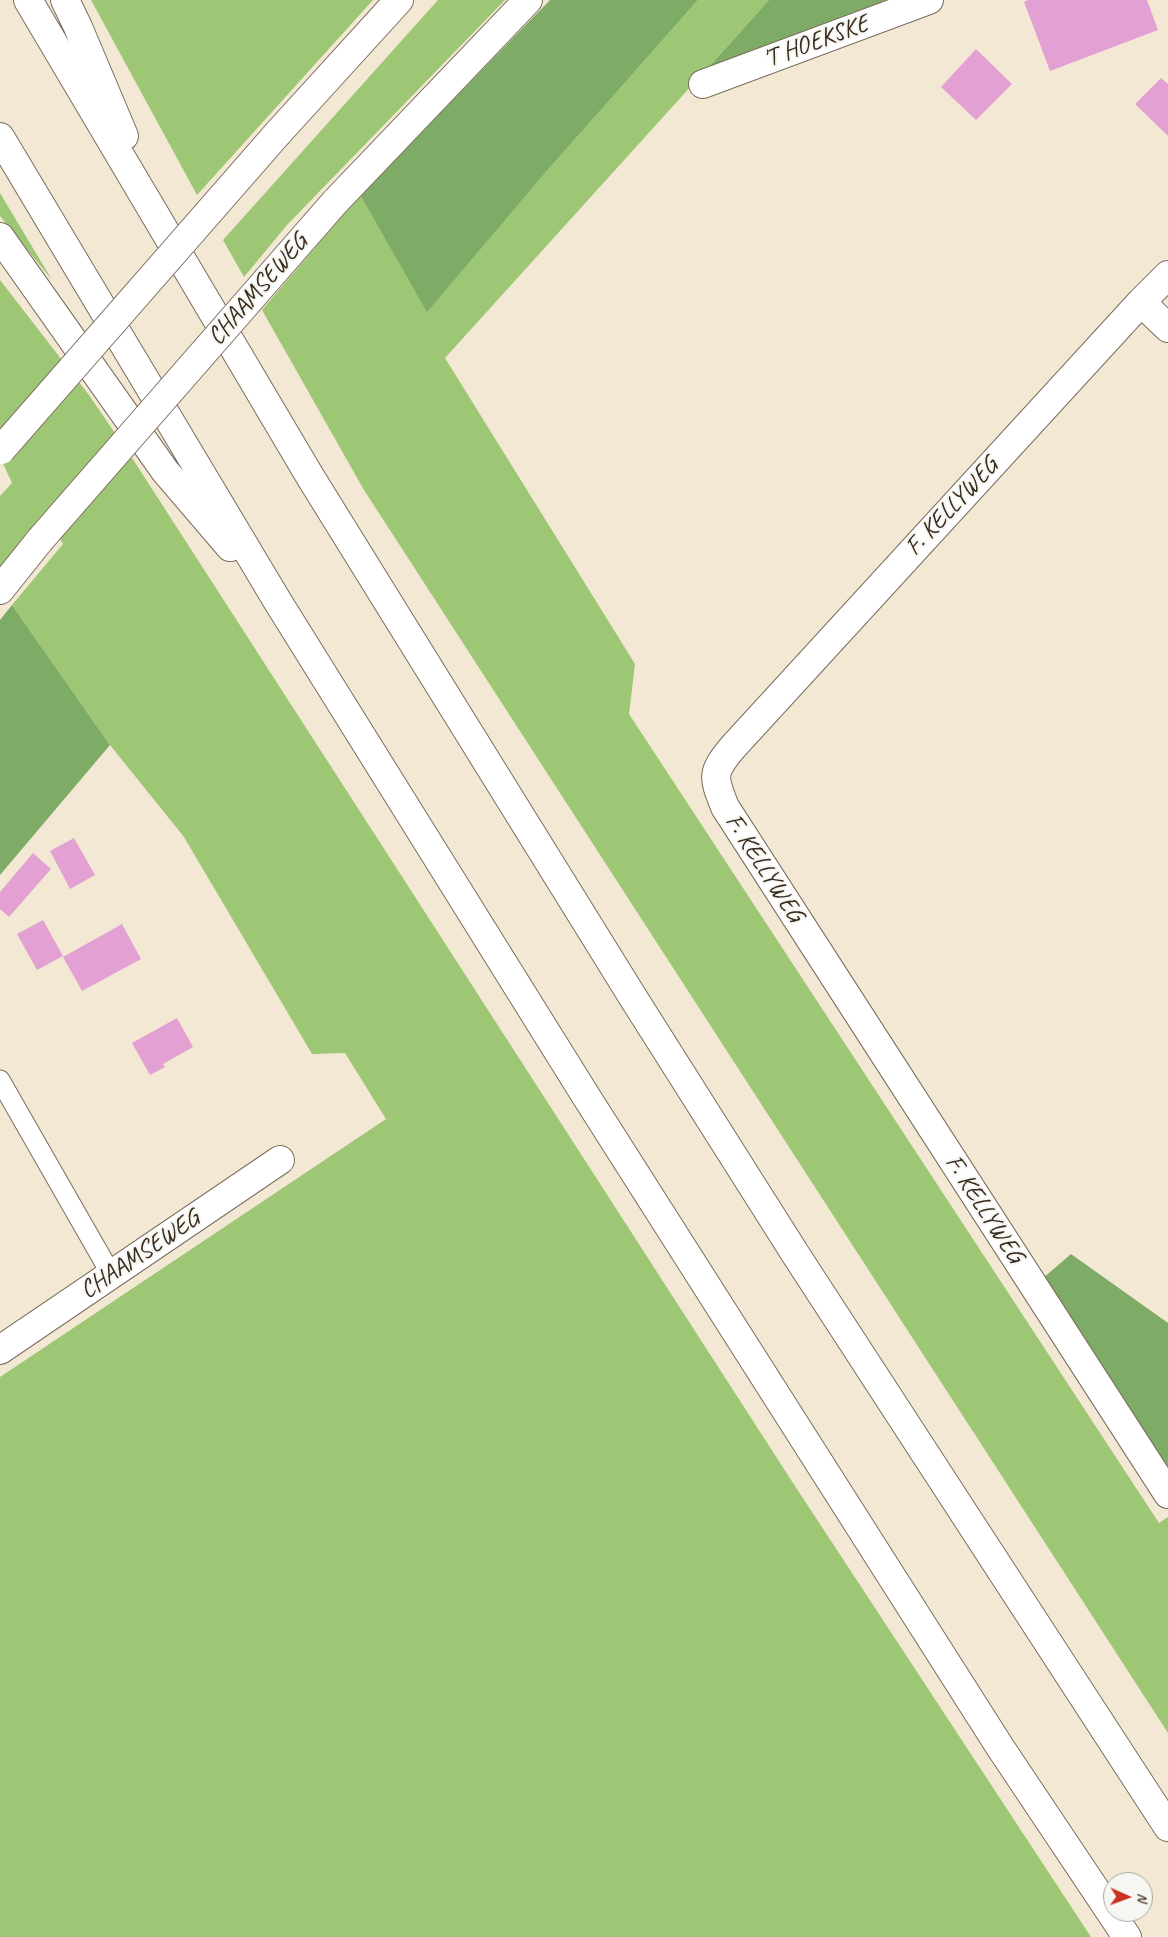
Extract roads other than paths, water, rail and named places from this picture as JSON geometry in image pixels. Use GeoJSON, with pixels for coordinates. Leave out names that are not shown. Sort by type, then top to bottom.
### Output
{"type":"FeatureCollection","features":[{"type":"Feature","properties":{"kind":"main road"},"geometry":{"type":"LineString","coordinates":[[28,0],[316,487],[634,999],[796,1255],[1168,1827]]}},
{"type":"Feature","properties":{"kind":"main road"},"geometry":{"type":"LineString","coordinates":[[65,0],[167,236]]}},
{"type":"Feature","properties":{"kind":"main road"},"geometry":{"type":"LineString","coordinates":[[0,451],[278,133],[400,0]]}},
{"type":"Feature","properties":{"kind":"main road","name":"CHAAMSEWEG"},"geometry":{"type":"LineString","coordinates":[[0,590],[40,540],[335,202],[528,0]]}},
{"type":"Feature","properties":{"kind":"main road","name":"'T HOEKSKE"},"geometry":{"type":"LineString","coordinates":[[703,84],[929,0]]}},
{"type":"Feature","properties":{"kind":"main road"},"geometry":{"type":"LineString","coordinates":[[0,137],[278,602],[584,1094],[1000,1747],[1127,1937]]}},
{"type":"Feature","properties":{"kind":"main road"},"geometry":{"type":"LineString","coordinates":[[0,237],[165,471],[278,602]]}},
{"type":"Feature","properties":{"kind":"main road","name":"F. KELLYWEG"},"geometry":{"type":"LineString","coordinates":[[1168,275],[1141,302],[733,747],[719,763],[716,782],[725,807],[1168,1494]]}},
{"type":"Feature","properties":{"kind":"main road"},"geometry":{"type":"LineString","coordinates":[[1141,302],[1168,328]]}},
{"type":"Feature","properties":{"kind":"main road","name":"CHAAMSEWEG"},"geometry":{"type":"LineString","coordinates":[[0,1350],[280,1160]]}},
{"type":"Feature","properties":{"kind":"lane"},"geometry":{"type":"LineString","coordinates":[[0,1080],[111,1274]]}}]}
